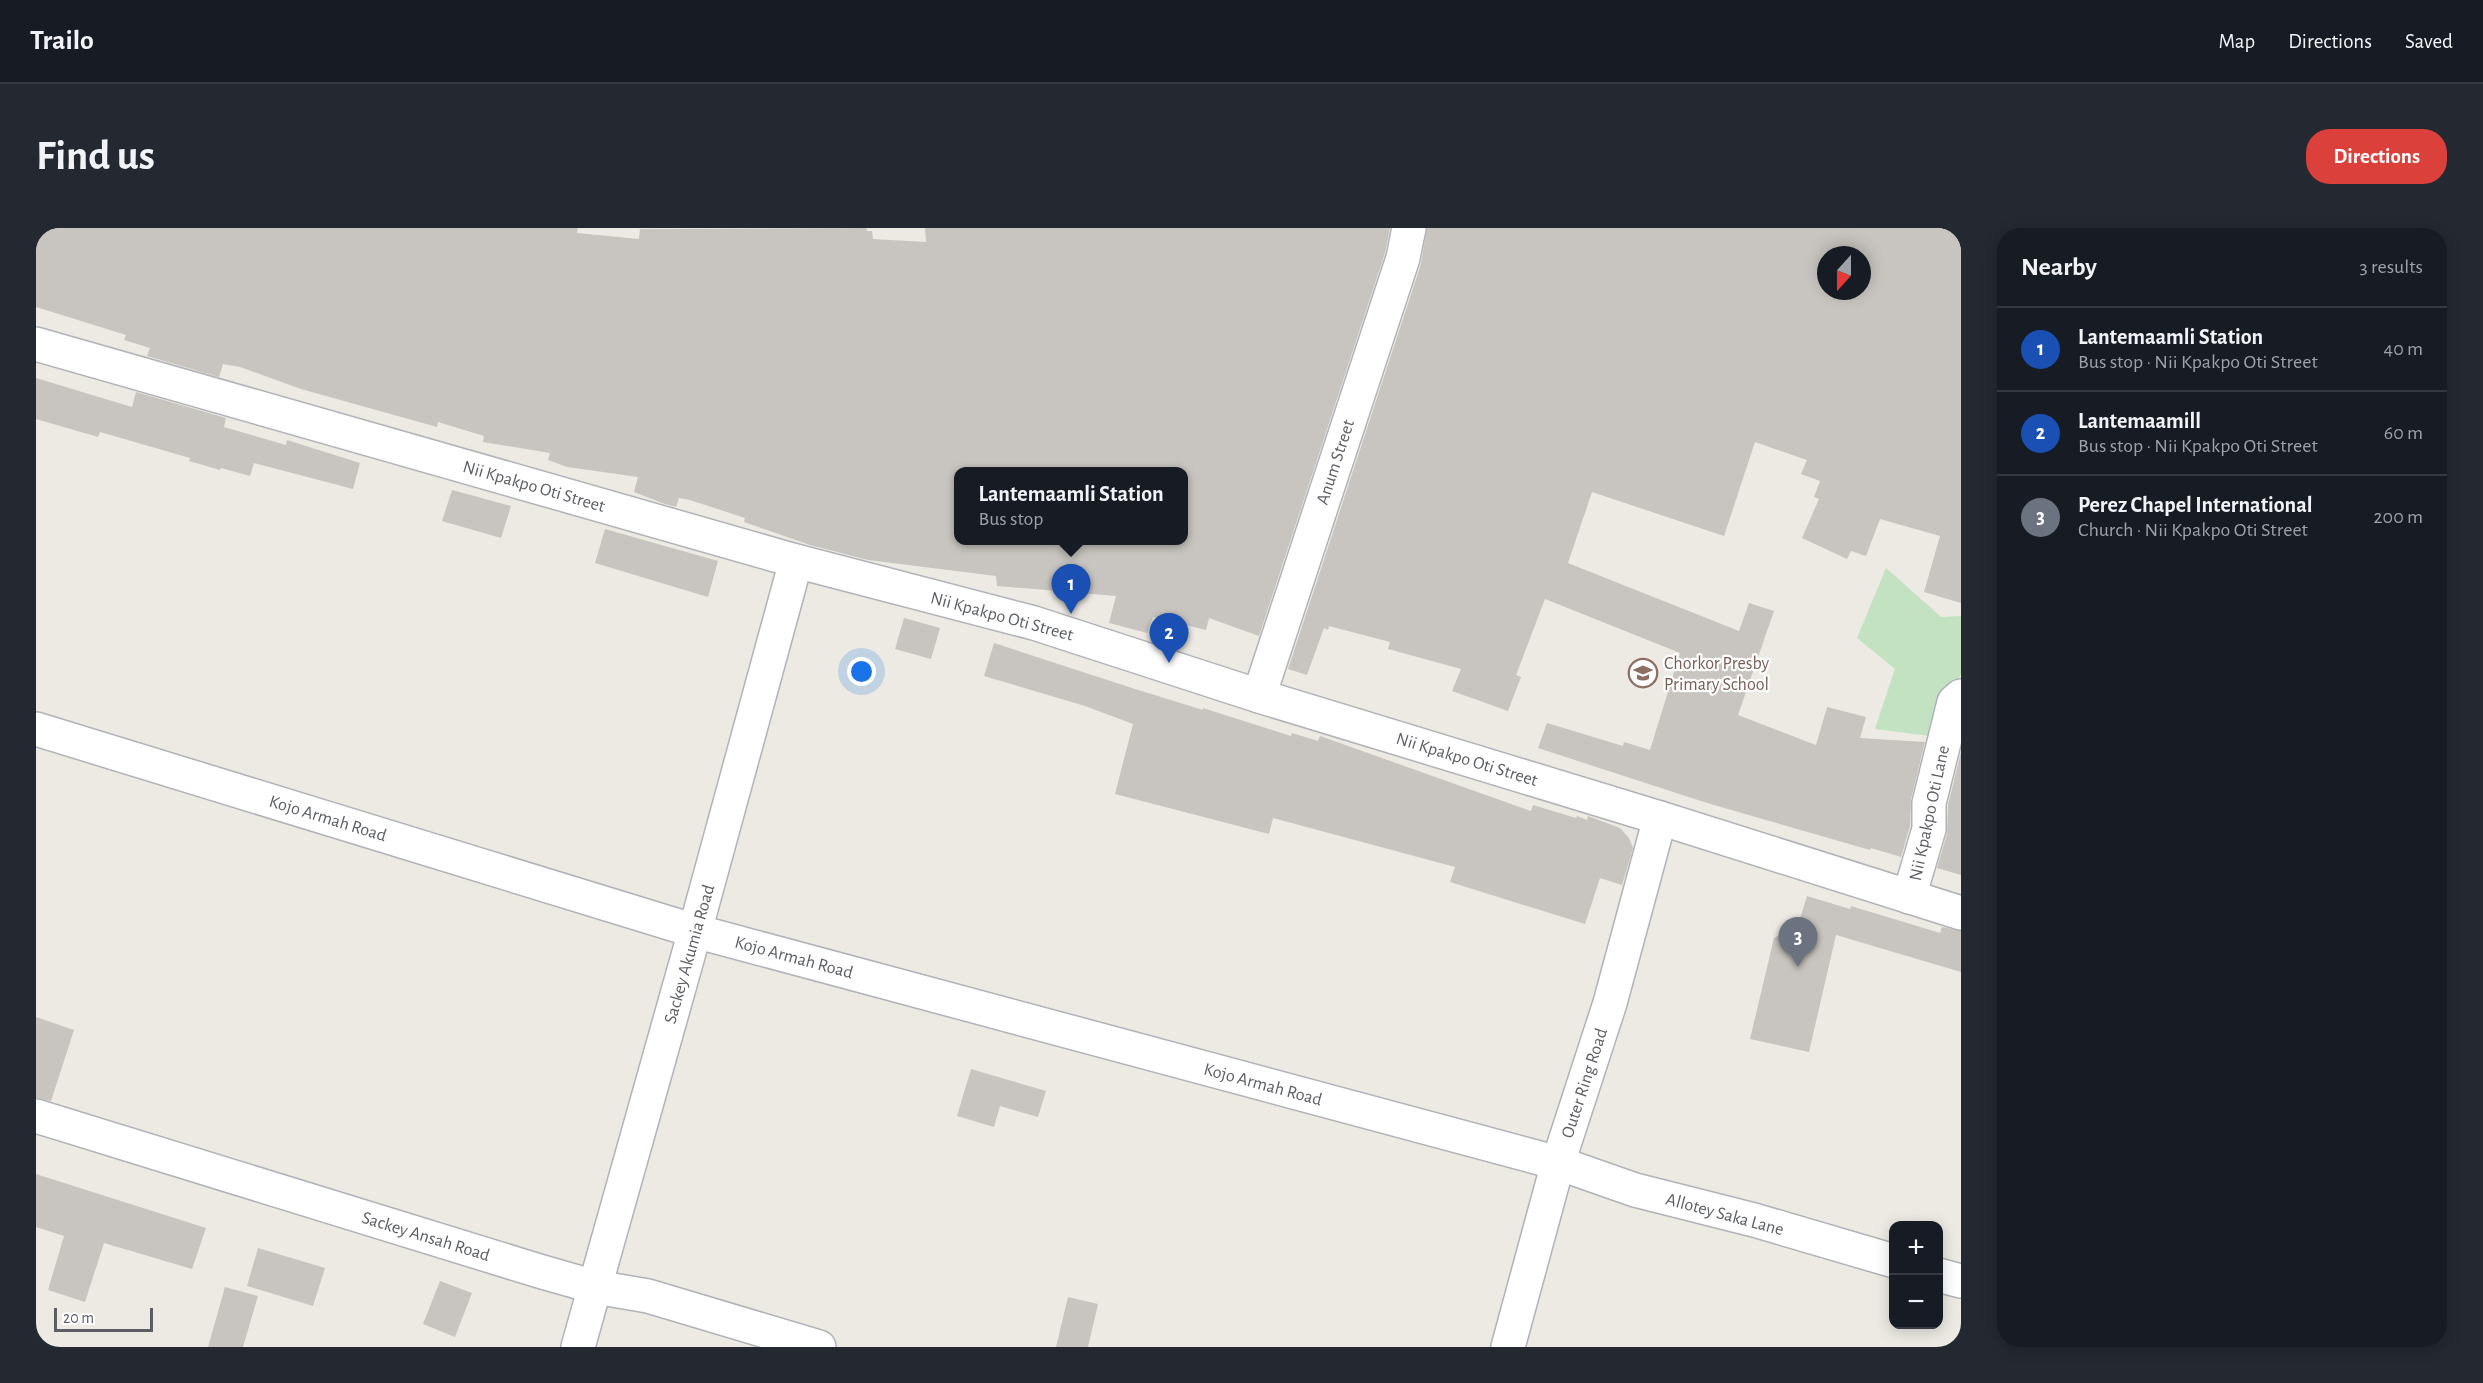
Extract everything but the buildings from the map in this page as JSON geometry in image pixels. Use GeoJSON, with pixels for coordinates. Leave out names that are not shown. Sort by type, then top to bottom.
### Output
{"type":"FeatureCollection","features":[{"type":"Feature","properties":{"kind":"street","name":"Anum Street"},"geometry":{"type":"LineString","coordinates":[[1259,696],[1402,258],[1409,228]]}},
{"type":"Feature","properties":{"kind":"street","name":"Nii Kpakpo Oti Street"},"geometry":{"type":"LineString","coordinates":[[36,344],[796,561],[1034,622],[1259,696],[1660,818],[1961,913]]}},
{"type":"Feature","properties":{"kind":"street","name":"Sackey Akumia Road"},"geometry":{"type":"LineString","coordinates":[[578,1347],[796,561]]}},
{"type":"Feature","properties":{"kind":"street","name":"Nii Kpakpo Oti Lane"},"geometry":{"type":"LineString","coordinates":[[1910,897],[1929,829],[1929,803],[1954,702],[1961,696]]}},
{"type":"Feature","properties":{"kind":"street","name":"Kojo Armah Road"},"geometry":{"type":"LineString","coordinates":[[36,729],[695,931],[1558,1163]]}},
{"type":"Feature","properties":{"kind":"street","name":"Outer Ring Road"},"geometry":{"type":"LineString","coordinates":[[1508,1347],[1558,1163],[1610,1003],[1660,818]]}},
{"type":"Feature","properties":{"kind":"street","name":"Sackey Ansah Road"},"geometry":{"type":"LineString","coordinates":[[36,1116],[595,1287],[648,1296],[819,1347]]}},
{"type":"Feature","properties":{"kind":"street","name":"Allotey Saka Lane"},"geometry":{"type":"LineString","coordinates":[[1558,1163],[1635,1190],[1754,1220],[1889,1260]]}},
{"type":"Feature","properties":{"kind":"street"},"geometry":{"type":"LineString","coordinates":[[1943,1276],[1961,1281]]}},
{"type":"Feature","properties":{"kind":"green space"},"geometry":{"type":"Polygon","coordinates":[[[1886,568],[1941,617],[1961,616],[1961,674],[1930,736],[1875,729],[1895,669],[1857,638],[1886,568]]]}},
{"type":"Feature","properties":{"kind":"place","name":"Lantemaamli Station"},"geometry":{"type":"Point","coordinates":[1071,614]}},
{"type":"Feature","properties":{"kind":"place","name":"Lantemaamill"},"geometry":{"type":"Point","coordinates":[1169,663]}},
{"type":"Feature","properties":{"kind":"place","name":"Chorkor Presby Primary School"},"geometry":{"type":"Point","coordinates":[1643,673]}},
{"type":"Feature","properties":{"kind":"place","name":"Perez Chapel International"},"geometry":{"type":"Point","coordinates":[1798,967]}}]}
